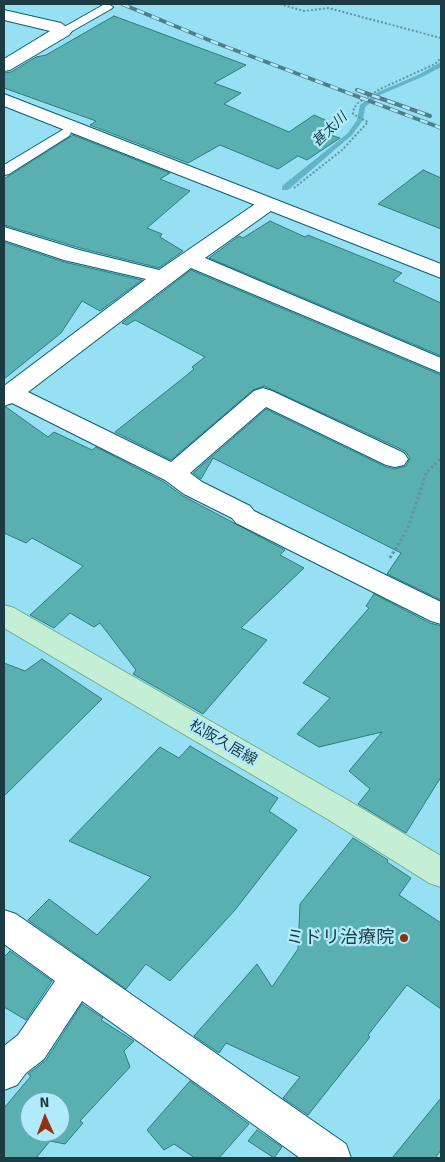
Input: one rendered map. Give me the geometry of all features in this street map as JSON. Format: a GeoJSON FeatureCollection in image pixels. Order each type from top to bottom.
{"type":"FeatureCollection","features":[{"type":"Feature","properties":{"kind":"main road","name":"松阪久居線"},"geometry":{"type":"LineString","coordinates":[[4,615],[340,811],[441,874]]}},
{"type":"Feature","properties":{"kind":"street"},"geometry":{"type":"LineString","coordinates":[[4,14],[55,27],[63,31]]}},
{"type":"Feature","properties":{"kind":"street"},"geometry":{"type":"LineString","coordinates":[[4,66],[63,31]]}},
{"type":"Feature","properties":{"kind":"street"},"geometry":{"type":"LineString","coordinates":[[4,100],[441,272]]}},
{"type":"Feature","properties":{"kind":"street"},"geometry":{"type":"LineString","coordinates":[[6,396],[163,277],[268,204]]}},
{"type":"Feature","properties":{"kind":"street"},"geometry":{"type":"LineString","coordinates":[[4,233],[72,254],[163,277]]}},
{"type":"Feature","properties":{"kind":"street"},"geometry":{"type":"LineString","coordinates":[[190,260],[441,366]]}},
{"type":"Feature","properties":{"kind":"street"},"geometry":{"type":"LineString","coordinates":[[6,396],[29,404],[174,474],[193,488],[241,512],[245,517],[441,614]]}},
{"type":"Feature","properties":{"kind":"street"},"geometry":{"type":"LineString","coordinates":[[174,474],[263,396],[394,459]]}},
{"type":"Feature","properties":{"kind":"street"},"geometry":{"type":"LineString","coordinates":[[4,925],[332,1158]]}},
{"type":"Feature","properties":{"kind":"street"},"geometry":{"type":"LineString","coordinates":[[4,1073],[13,1061],[31,1047],[77,978]]}},
{"type":"Feature","properties":{"kind":"lane"},"geometry":{"type":"LineString","coordinates":[[63,31],[107,6]]}},
{"type":"Feature","properties":{"kind":"lane"},"geometry":{"type":"LineString","coordinates":[[4,172],[64,133]]}},
{"type":"Feature","properties":{"kind":"path"},"geometry":{"type":"LineString","coordinates":[[280,4],[304,11],[328,8],[441,38]]}},
{"type":"Feature","properties":{"kind":"path"},"geometry":{"type":"LineString","coordinates":[[268,204],[291,191],[342,150],[368,122],[353,114],[354,108],[358,103],[380,89],[435,64],[441,58]]}},
{"type":"Feature","properties":{"kind":"path"},"geometry":{"type":"LineString","coordinates":[[376,583],[408,528],[426,473],[441,458]]}},
{"type":"Feature","properties":{"kind":"building"},"geometry":{"type":"Polygon","coordinates":[[[114,16],[246,65],[214,83],[241,93],[224,104],[289,132],[314,115],[341,127],[330,135],[340,138],[307,160],[298,156],[278,169],[220,145],[188,163],[90,125],[96,121],[4,88],[4,73],[11,72],[36,57],[46,55],[114,16]]]}},
{"type":"Feature","properties":{"kind":"building"},"geometry":{"type":"Polygon","coordinates":[[[73,135],[170,173],[160,179],[190,191],[147,228],[162,234],[160,237],[183,251],[159,268],[80,248],[4,225],[4,179],[73,135]]]}},
{"type":"Feature","properties":{"kind":"building"},"geometry":{"type":"Polygon","coordinates":[[[423,170],[441,178],[441,229],[378,204],[423,170]]]}},
{"type":"Feature","properties":{"kind":"building"},"geometry":{"type":"Polygon","coordinates":[[[270,221],[305,237],[308,235],[402,273],[393,281],[441,303],[441,356],[209,258],[239,236],[243,238],[270,221]]]}},
{"type":"Feature","properties":{"kind":"building"},"geometry":{"type":"Polygon","coordinates":[[[4,242],[64,262],[142,280],[100,311],[82,301],[61,333],[4,379],[4,242]]]}},
{"type":"Feature","properties":{"kind":"building"},"geometry":{"type":"Polygon","coordinates":[[[191,270],[441,375],[441,600],[387,574],[401,553],[213,458],[201,479],[193,473],[266,409],[386,467],[395,469],[406,466],[410,458],[405,451],[264,386],[253,390],[171,460],[115,432],[194,369],[192,367],[205,357],[135,320],[127,325],[122,323],[191,270]]]}},
{"type":"Feature","properties":{"kind":"building"},"geometry":{"type":"Polygon","coordinates":[[[6,407],[48,437],[54,432],[92,450],[96,447],[164,482],[183,496],[285,550],[280,555],[304,568],[241,628],[267,640],[203,714],[133,674],[136,670],[100,623],[94,627],[70,613],[54,628],[30,615],[83,566],[32,538],[26,543],[4,533],[4,408],[6,407]]]}},
{"type":"Feature","properties":{"kind":"building"},"geometry":{"type":"Polygon","coordinates":[[[374,594],[430,623],[441,626],[441,777],[406,833],[358,804],[370,789],[349,771],[382,732],[319,747],[297,734],[330,698],[303,683],[369,608],[366,606],[374,594]]]}},
{"type":"Feature","properties":{"kind":"building"},"geometry":{"type":"Polygon","coordinates":[[[42,659],[102,699],[4,796],[4,663],[25,671],[42,659]]]}},
{"type":"Feature","properties":{"kind":"building"},"geometry":{"type":"Polygon","coordinates":[[[190,746],[278,798],[269,811],[297,830],[235,910],[170,981],[146,964],[126,989],[28,920],[49,899],[97,935],[151,877],[69,841],[160,747],[179,758],[190,746]]]}},
{"type":"Feature","properties":{"kind":"building"},"geometry":{"type":"Polygon","coordinates":[[[353,838],[388,860],[387,862],[411,878],[399,895],[441,923],[441,1009],[407,985],[368,1035],[370,1037],[308,1115],[283,1098],[300,1077],[226,1043],[219,1053],[194,1036],[257,964],[272,987],[298,949],[300,904],[353,838]]]}},
{"type":"Feature","properties":{"kind":"building"},"geometry":{"type":"Polygon","coordinates":[[[10,951],[52,981],[26,1020],[4,1007],[4,957],[10,951]]]}},
{"type":"Feature","properties":{"kind":"building"},"geometry":{"type":"Polygon","coordinates":[[[82,1004],[103,1018],[101,1020],[134,1041],[124,1051],[130,1067],[80,1121],[83,1123],[70,1138],[70,1092],[20,1092],[20,1142],[49,1142],[36,1158],[4,1158],[4,1108],[31,1076],[28,1074],[46,1060],[82,1004]]]}},
{"type":"Feature","properties":{"kind":"building"},"geometry":{"type":"Polygon","coordinates":[[[190,1081],[249,1124],[219,1158],[195,1158],[174,1144],[164,1150],[147,1130],[190,1081]]]}},
{"type":"Feature","properties":{"kind":"building"},"geometry":{"type":"Polygon","coordinates":[[[441,1098],[441,1150],[435,1158],[392,1158],[441,1098]]]}},
{"type":"Feature","properties":{"kind":"building"},"geometry":{"type":"Polygon","coordinates":[[[257,1130],[282,1147],[274,1158],[248,1141],[257,1130]]]}},
{"type":"Feature","properties":{"kind":"waterway","name":"甚太川"},"geometry":{"type":"LineString","coordinates":[[285,188],[350,134],[360,120],[362,106],[380,93],[420,76],[441,64]]}},
{"type":"Feature","properties":{"kind":"railway"},"geometry":{"type":"LineString","coordinates":[[122,4],[216,43],[441,128]]}},
{"type":"Feature","properties":{"kind":"railway"},"geometry":{"type":"LineString","coordinates":[[357,90],[430,116]]}},
{"type":"Feature","properties":{"kind":"place","name":"ミドリ治療院"},"geometry":{"type":"Point","coordinates":[404,938]}}]}
